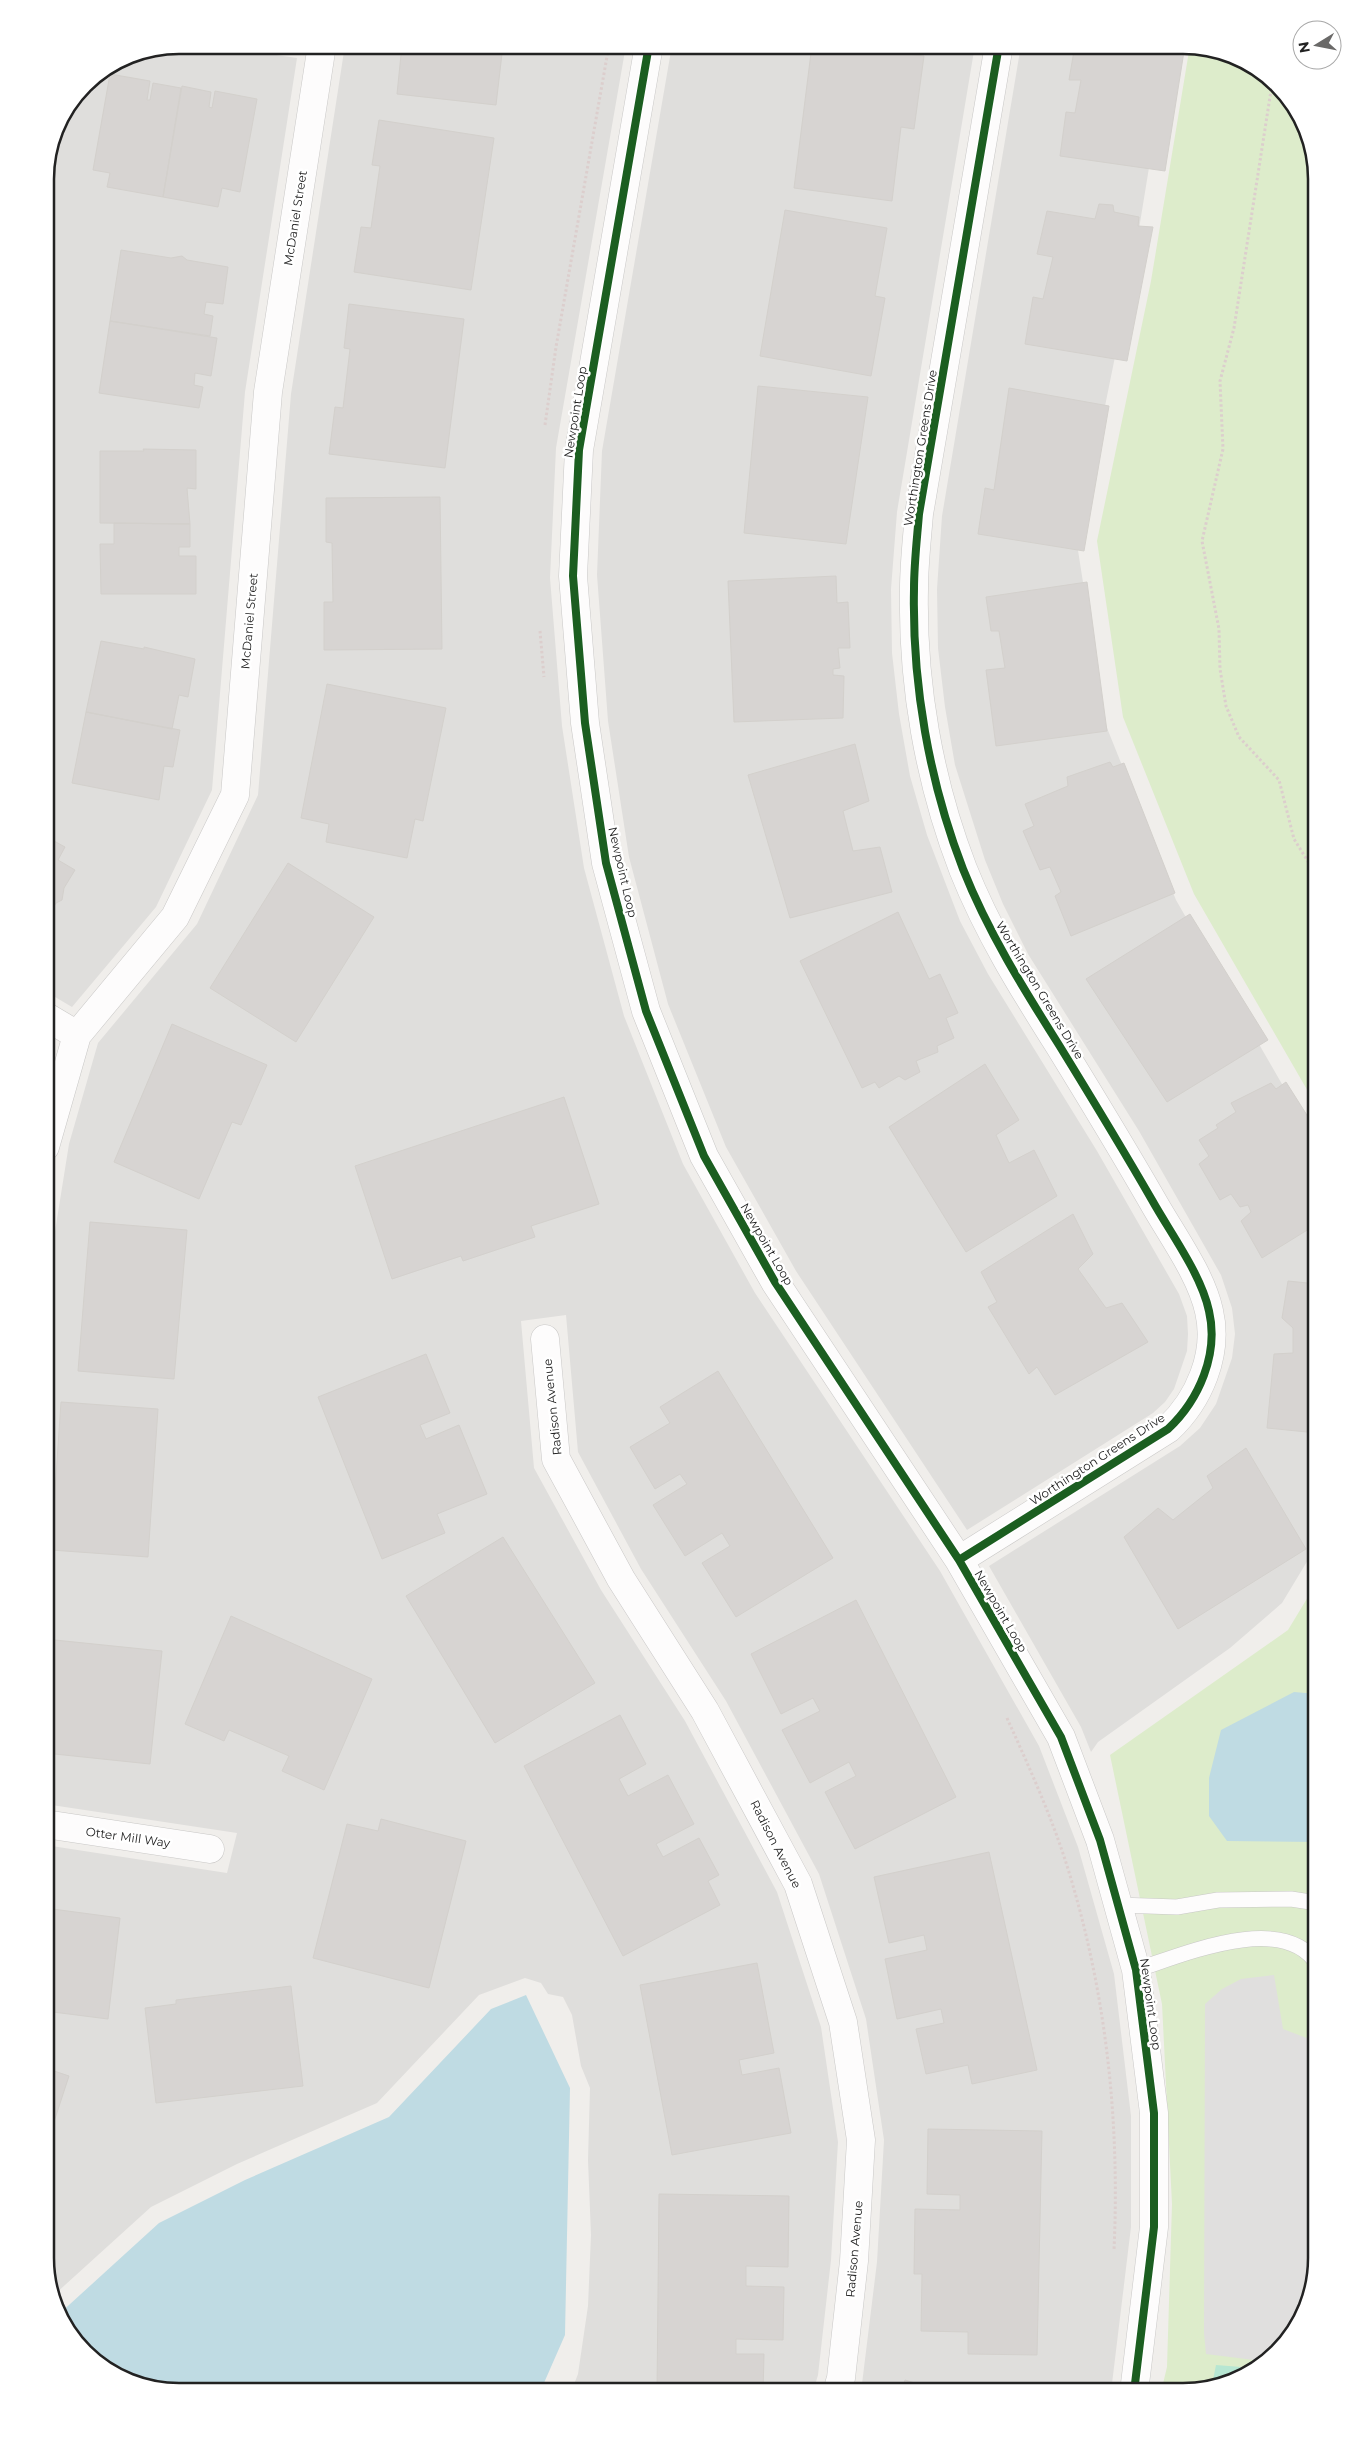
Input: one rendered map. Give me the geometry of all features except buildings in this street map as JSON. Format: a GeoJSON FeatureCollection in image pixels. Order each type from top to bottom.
{"type":"FeatureCollection","features":[{"type":"Feature","properties":{"kind":"street","name":"McDaniel Street"},"geometry":{"type":"LineString","coordinates":[[54,1115],[77,1034],[176,916],[235,795],[268,392],[321,54]]}},
{"type":"Feature","properties":{"kind":"street","name":"Newpoint Loop"},"geometry":{"type":"LineString","coordinates":[[647,54],[579,450],[573,576],[585,723],[606,862],[646,1010],[704,1156],[775,1282],[959,1560],[1061,1737],[1100,1840],[1136,1970],[1154,2114],[1154,2227],[1135,2383]]}},
{"type":"Feature","properties":{"kind":"street","name":"Worthington Greens Drive"},"geometry":{"type":"LineString","coordinates":[[959,1560],[1173,1424],[1183,1415],[1198,1390],[1210,1354],[1212,1333],[1209,1312],[1200,1285],[1118,1141],[1008,963],[982,913],[949,828],[932,769],[922,710],[915,650],[914,589],[919,514],[997,54]]}},
{"type":"Feature","properties":{"kind":"street"},"geometry":{"type":"LineString","coordinates":[[54,1021],[77,1034]]}},
{"type":"Feature","properties":{"kind":"street","name":"Radison Avenue"},"geometry":{"type":"LineString","coordinates":[[545,1339],[556,1458],[621,1579],[705,1711],[798,1884],[843,2022],[861,2140],[854,2261],[840,2383]]}},
{"type":"Feature","properties":{"kind":"street","name":"Otter Mill Way"},"geometry":{"type":"LineString","coordinates":[[54,1825],[210,1849]]}},
{"type":"Feature","properties":{"kind":"lane"},"geometry":{"type":"LineString","coordinates":[[1118,1905],[1177,1907],[1218,1900],[1291,1899],[1308,1902]]}},
{"type":"Feature","properties":{"kind":"lane"},"geometry":{"type":"LineString","coordinates":[[1136,1970],[1230,1940],[1256,1939],[1297,1944],[1308,1953]]}},
{"type":"Feature","properties":{"kind":"path"},"geometry":{"type":"LineString","coordinates":[[544,431],[556,347],[607,54]]}},
{"type":"Feature","properties":{"kind":"path"},"geometry":{"type":"LineString","coordinates":[[1271,90],[1234,328],[1220,381],[1223,449],[1202,540],[1219,629],[1220,669],[1226,706],[1239,737],[1279,780],[1294,839],[1308,862]]}},
{"type":"Feature","properties":{"kind":"path"},"geometry":{"type":"LineString","coordinates":[[540,621],[544,680]]}},
{"type":"Feature","properties":{"kind":"path"},"geometry":{"type":"LineString","coordinates":[[1005,1713],[1036,1783],[1068,1868],[1087,1943],[1105,2033],[1114,2126],[1116,2205],[1113,2255]]}},
{"type":"Feature","properties":{"kind":"shaded area"},"geometry":{"type":"Polygon","coordinates":[[[171,54],[269,54],[297,58],[245,392],[212,790],[156,907],[72,1007],[54,996],[54,171],[58,147],[63,131],[75,110],[90,90],[110,75],[139,60],[171,54]]]}},
{"type":"Feature","properties":{"kind":"shaded area"},"geometry":{"type":"Polygon","coordinates":[[[344,54],[624,54],[556,448],[550,578],[562,726],[584,868],[624,1016],[683,1164],[755,1293],[940,1571],[1039,1746],[1078,1847],[1114,1974],[1131,2116],[1131,2227],[1112,2383],[862,2383],[877,2262],[884,2140],[866,2019],[819,1874],[726,1701],[641,1569],[578,1452],[566,1315],[521,1321],[534,1468],[601,1590],[685,1721],[777,1892],[821,2027],[838,2142],[831,2260],[816,2383],[574,2383],[578,2374],[588,2306],[591,2235],[588,2160],[590,2088],[581,2066],[572,2015],[563,1997],[548,1994],[541,1983],[525,1978],[479,1995],[377,2103],[237,2164],[151,2207],[58,2291],[54,2266],[54,1846],[227,1873],[237,1833],[54,1805],[54,1238],[69,1144],[98,1043],[197,924],[258,795],[291,394],[344,54]]]}},
{"type":"Feature","properties":{"kind":"shaded area"},"geometry":{"type":"Polygon","coordinates":[[[670,54],[973,54],[897,512],[891,589],[892,653],[899,714],[910,776],[927,835],[960,921],[988,974],[1097,1151],[1179,1294],[1187,1316],[1188,1334],[1187,1351],[1174,1389],[1165,1402],[1153,1413],[967,1530],[796,1271],[726,1147],[668,1004],[629,857],[608,721],[597,575],[602,451],[670,54]]]}},
{"type":"Feature","properties":{"kind":"shaded area"},"geometry":{"type":"Polygon","coordinates":[[[1019,54],[1168,54],[1131,278],[1077,544],[1105,723],[1176,900],[1308,1129],[1308,1560],[1282,1603],[1230,1648],[1098,1742],[1091,1752],[1081,1727],[989,1566],[1180,1446],[1200,1428],[1216,1404],[1232,1358],[1235,1334],[1232,1308],[1221,1275],[1139,1131],[1028,954],[1003,904],[985,860],[955,765],[945,707],[938,648],[937,589],[942,516],[1019,54]]]}},
{"type":"Feature","properties":{"kind":"shaded area"},"geometry":{"type":"Polygon","coordinates":[[[1274,1975],[1283,2029],[1308,2039],[1307,2274],[1299,2306],[1291,2321],[1272,2347],[1255,2360],[1206,2354],[1204,2333],[1205,2004],[1222,1989],[1241,1979],[1274,1975]]]}},
{"type":"Feature","properties":{"kind":"green space"},"geometry":{"type":"Polygon","coordinates":[[[1189,54],[1223,60],[1252,75],[1277,96],[1287,110],[1302,139],[1307,163],[1308,1091],[1194,894],[1123,717],[1097,541],[1151,281],[1189,54]]]}},
{"type":"Feature","properties":{"kind":"green space"},"geometry":{"type":"Polygon","coordinates":[[[1308,1597],[1307,2274],[1299,2306],[1291,2321],[1272,2347],[1259,2357],[1223,2377],[1191,2383],[1163,2383],[1167,2367],[1172,2204],[1162,2004],[1110,1755],[1288,1630],[1308,1597]]]}},
{"type":"Feature","properties":{"kind":"green space"},"geometry":{"type":"Polygon","coordinates":[[[1216,2365],[1243,2367],[1223,2377],[1213,2379],[1216,2365]]]}},
{"type":"Feature","properties":{"kind":"water"},"geometry":{"type":"Polygon","coordinates":[[[1294,1692],[1308,1693],[1308,1842],[1227,1841],[1209,1816],[1209,1778],[1221,1730],[1294,1692]]]}},
{"type":"Feature","properties":{"kind":"water"},"geometry":{"type":"Polygon","coordinates":[[[526,1995],[570,2088],[565,2335],[544,2383],[171,2383],[139,2377],[124,2370],[96,2352],[85,2341],[65,2309],[159,2223],[245,2180],[389,2117],[491,2009],[526,1995]]]}},
{"type":"Feature","properties":{"kind":"cycle path"},"geometry":{"type":"LineString","coordinates":[[647,54],[579,450],[573,576],[585,723],[606,863],[646,1011],[704,1156],[775,1282],[959,1560],[1061,1737],[1100,1840],[1136,1970],[1154,2113],[1154,2227],[1135,2383]]}},
{"type":"Feature","properties":{"kind":"cycle path"},"geometry":{"type":"LineString","coordinates":[[959,1560],[1168,1429],[1189,1404],[1197,1390],[1209,1360],[1211,1344],[1209,1311],[1205,1297],[1185,1254],[1019,981],[983,915],[951,836],[932,767],[925,732],[916,660],[914,625],[914,570],[919,514],[997,54]]}}]}
